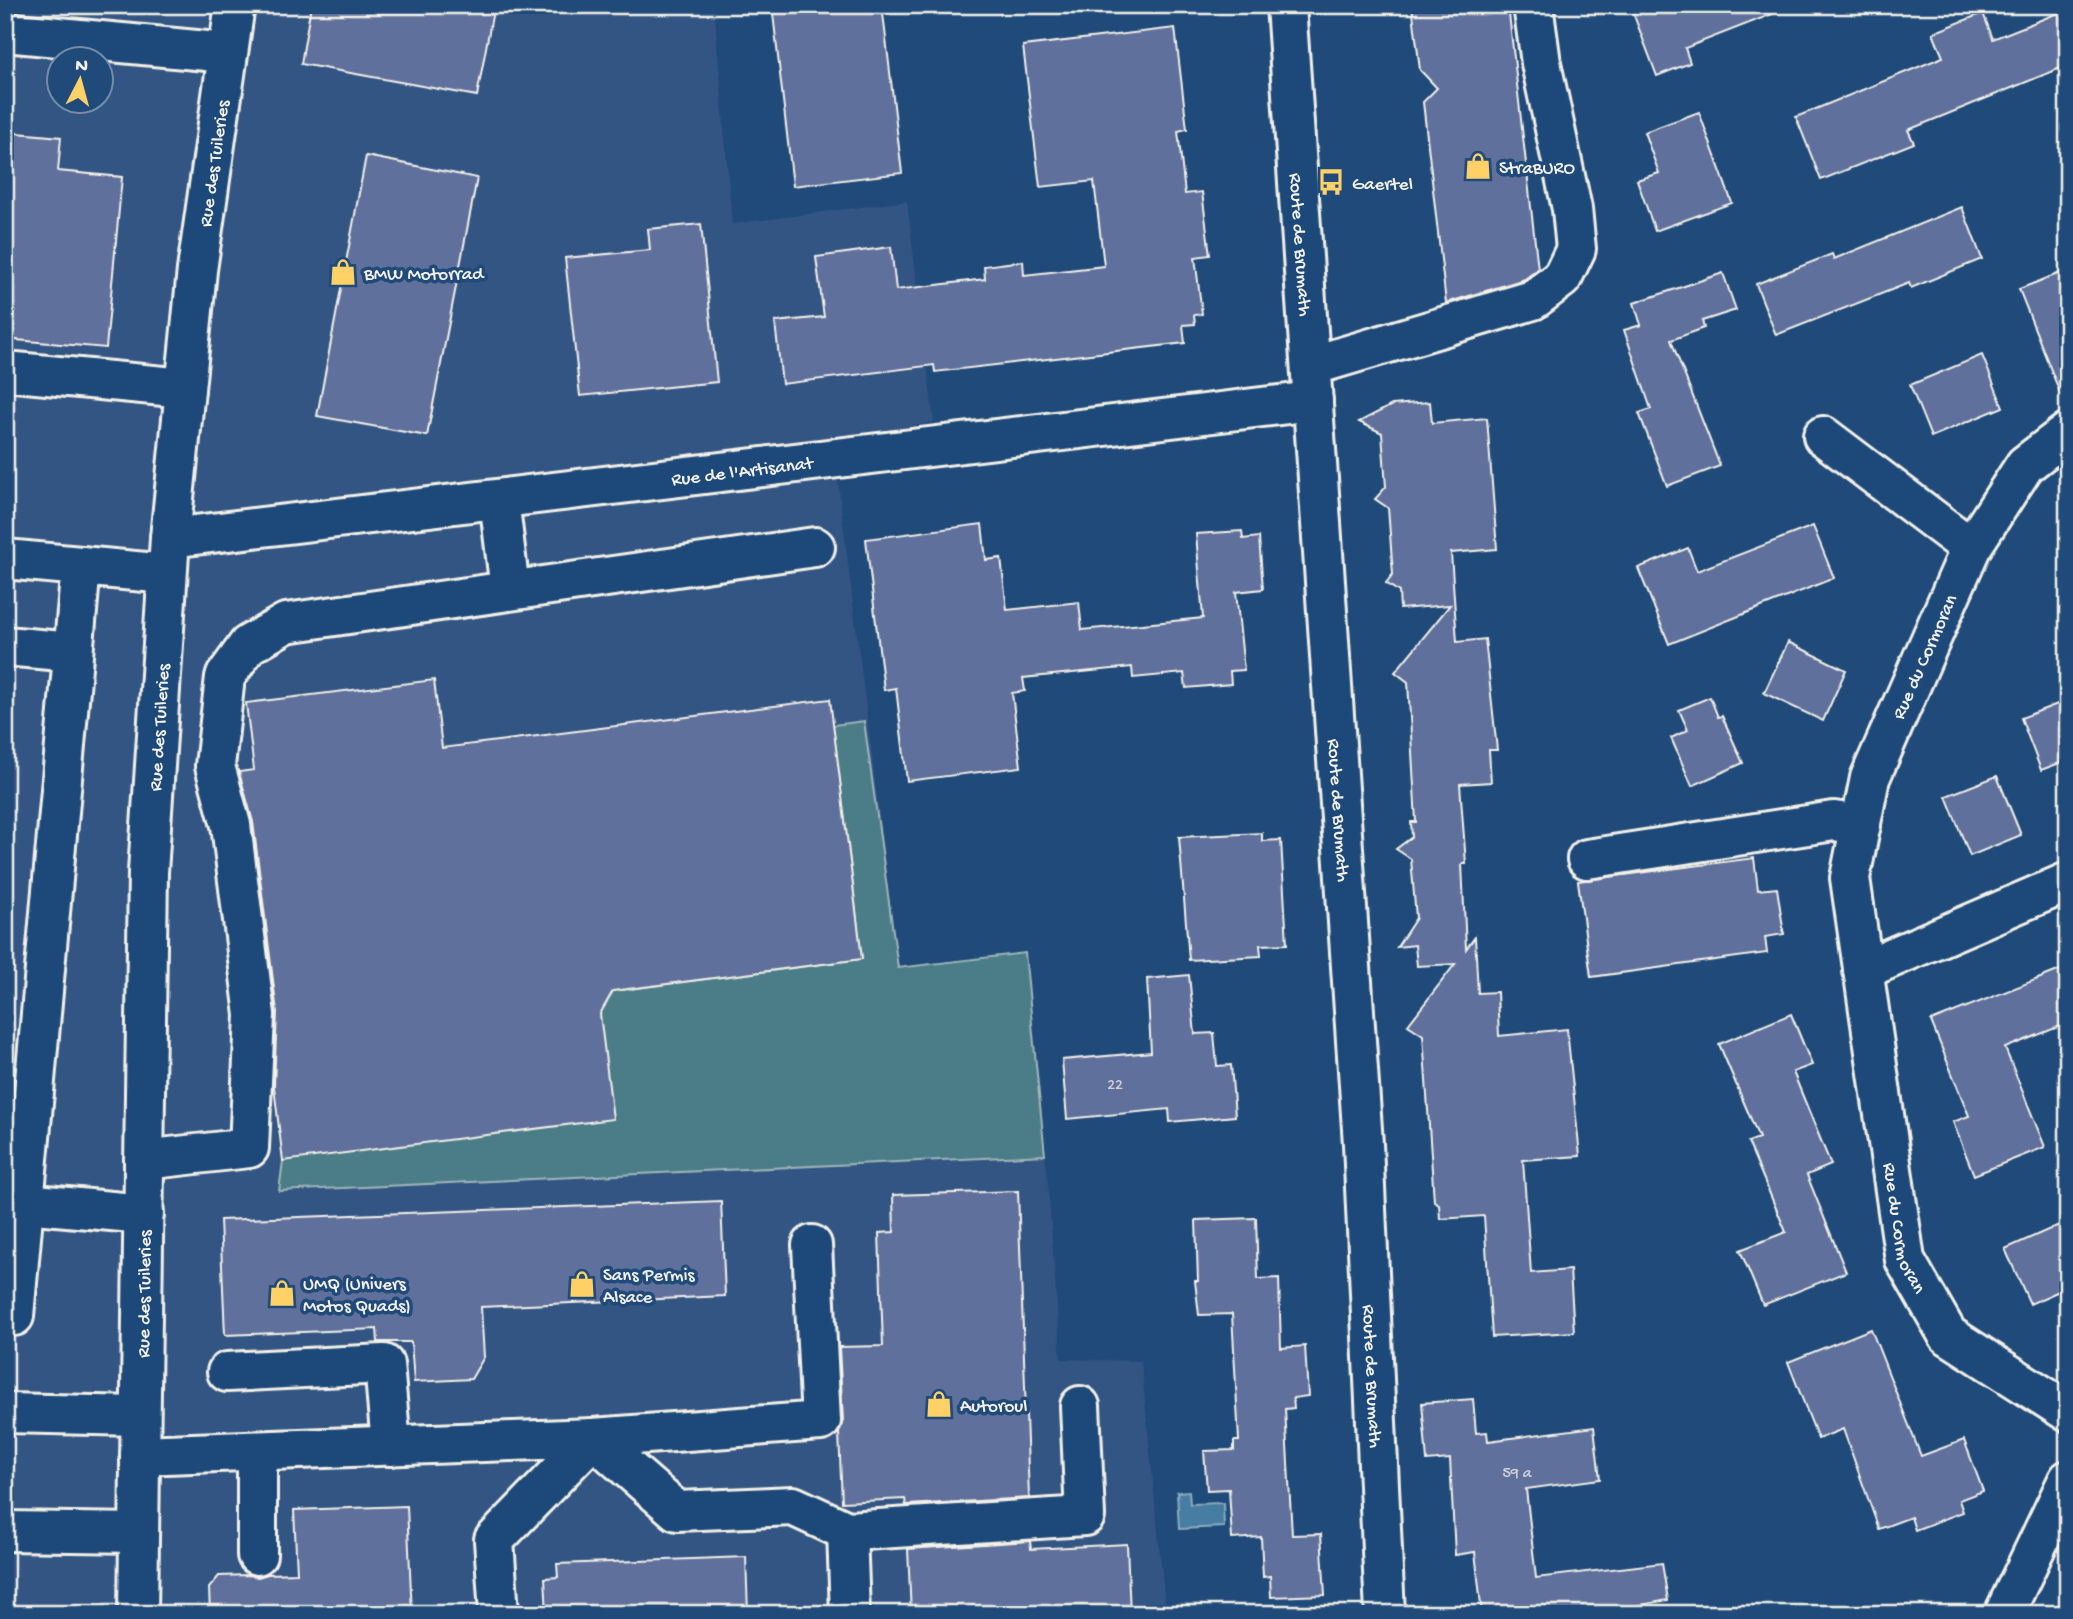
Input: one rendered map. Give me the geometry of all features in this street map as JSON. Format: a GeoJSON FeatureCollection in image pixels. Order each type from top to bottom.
{"type":"FeatureCollection","features":[{"type":"Feature","properties":{"kind":"street","name":"Rue des Tuileries"},"geometry":{"type":"LineString","coordinates":[[138,1614],[148,872],[169,556],[185,388],[197,270],[235,5]]}},
{"type":"Feature","properties":{"kind":"street","name":"Route de Brumath"},"geometry":{"type":"LineString","coordinates":[[1286,5],[1363,1144],[1385,1614]]}},
{"type":"Feature","properties":{"kind":"street","name":"Rue de l'Artisanat"},"geometry":{"type":"LineString","coordinates":[[5,559],[81,566],[169,556],[499,499],[1312,383],[1533,300],[1562,278],[1576,249],[1572,208],[1546,88],[1532,5]]}},
{"type":"Feature","properties":{"kind":"street"},"geometry":{"type":"LineString","coordinates":[[5,32],[228,53]]}},
{"type":"Feature","properties":{"kind":"street"},"geometry":{"type":"LineString","coordinates":[[5,370],[185,388]]}},
{"type":"Feature","properties":{"kind":"street","name":"Rue du Cormoran"},"geometry":{"type":"LineString","coordinates":[[2068,432],[2025,465],[1971,548],[1870,778],[1850,878],[1905,1260],[1948,1335],[2068,1412]]}},
{"type":"Feature","properties":{"kind":"street"},"geometry":{"type":"LineString","coordinates":[[1823,436],[1971,548]]}},
{"type":"Feature","properties":{"kind":"street"},"geometry":{"type":"LineString","coordinates":[[499,499],[510,590]]}},
{"type":"Feature","properties":{"kind":"street"},"geometry":{"type":"LineString","coordinates":[[145,1160],[248,1148],[255,1015],[231,825],[215,766],[225,677],[248,645],[286,623],[815,547]]}},
{"type":"Feature","properties":{"kind":"street"},"geometry":{"type":"LineString","coordinates":[[5,1316],[14,1316],[81,566]]}},
{"type":"Feature","properties":{"kind":"street"},"geometry":{"type":"LineString","coordinates":[[5,646],[73,652]]}},
{"type":"Feature","properties":{"kind":"street"},"geometry":{"type":"LineString","coordinates":[[1587,859],[1834,821],[1861,825]]}},
{"type":"Feature","properties":{"kind":"street"},"geometry":{"type":"LineString","coordinates":[[1863,970],[2068,882]]}},
{"type":"Feature","properties":{"kind":"street"},"geometry":{"type":"LineString","coordinates":[[24,1203],[144,1214]]}},
{"type":"Feature","properties":{"kind":"street"},"geometry":{"type":"LineString","coordinates":[[140,1455],[593,1438],[821,1421],[811,1245]]}},
{"type":"Feature","properties":{"kind":"street"},"geometry":{"type":"LineString","coordinates":[[227,1372],[384,1364],[391,1446]]}},
{"type":"Feature","properties":{"kind":"street"},"geometry":{"type":"LineString","coordinates":[[593,1438],[677,1511],[793,1506],[847,1531],[1085,1516],[1080,1406]]}},
{"type":"Feature","properties":{"kind":"street"},"geometry":{"type":"LineString","coordinates":[[5,1413],[140,1416]]}},
{"type":"Feature","properties":{"kind":"street"},"geometry":{"type":"LineString","coordinates":[[499,1614],[494,1540],[593,1438]]}},
{"type":"Feature","properties":{"kind":"street"},"geometry":{"type":"LineString","coordinates":[[257,1451],[257,1555]]}},
{"type":"Feature","properties":{"kind":"street"},"geometry":{"type":"LineString","coordinates":[[2004,1614],[2068,1480]]}},
{"type":"Feature","properties":{"kind":"street"},"geometry":{"type":"LineString","coordinates":[[5,1531],[139,1533]]}},
{"type":"Feature","properties":{"kind":"street"},"geometry":{"type":"LineString","coordinates":[[847,1531],[850,1614]]}},
{"type":"Feature","properties":{"kind":"shaded area"},"geometry":{"type":"Polygon","coordinates":[[[5,5],[714,5],[732,224],[907,201],[934,422],[833,441],[898,968],[1025,953],[1047,1172],[1061,1359],[1141,1361],[1166,1614],[5,1614],[5,5]]]}},
{"type":"Feature","properties":{"kind":"shaded area"},"geometry":{"type":"Polygon","coordinates":[[[1189,1491],[1190,1504],[1223,1503],[1224,1527],[1179,1529],[1177,1492],[1189,1491]]]}},
{"type":"Feature","properties":{"kind":"green space"},"geometry":{"type":"Polygon","coordinates":[[[864,721],[898,968],[1025,953],[1045,1155],[279,1191],[283,1161],[597,993],[862,959],[833,725],[864,721]]]}},
{"type":"Feature","properties":{"kind":"building"},"geometry":{"type":"Polygon","coordinates":[[[311,5],[494,5],[477,96],[301,64],[311,5]]]}},
{"type":"Feature","properties":{"kind":"building"},"geometry":{"type":"Polygon","coordinates":[[[772,5],[882,5],[902,173],[793,186],[772,5]]]}},
{"type":"Feature","properties":{"kind":"building"},"geometry":{"type":"Polygon","coordinates":[[[1412,5],[1508,5],[1538,269],[1525,279],[1446,303],[1423,102],[1437,88],[1420,70],[1412,5]]]}},
{"type":"Feature","properties":{"kind":"building"},"geometry":{"type":"Polygon","coordinates":[[[1630,5],[1788,5],[1788,8],[1685,48],[1690,63],[1657,76],[1630,5]]]}},
{"type":"Feature","properties":{"kind":"building"},"geometry":{"type":"Polygon","coordinates":[[[2068,9],[2068,65],[1908,130],[1914,143],[1821,180],[1796,117],[1943,57],[1933,33],[1983,13],[1993,39],[2068,9]]]}},
{"type":"Feature","properties":{"kind":"building"},"geometry":{"type":"Polygon","coordinates":[[[1175,28],[1187,129],[1178,131],[1185,194],[1202,192],[1210,255],[1195,257],[1202,314],[1194,315],[1195,324],[1183,325],[1185,343],[935,372],[934,365],[782,384],[775,322],[824,317],[816,257],[891,247],[896,290],[985,279],[984,266],[1023,261],[1024,275],[1104,266],[1094,181],[1040,187],[1023,46],[1175,28]]]}},
{"type":"Feature","properties":{"kind":"building"},"geometry":{"type":"Polygon","coordinates":[[[1699,112],[1732,203],[1655,231],[1637,180],[1659,173],[1644,132],[1699,112]]]}},
{"type":"Feature","properties":{"kind":"building"},"geometry":{"type":"Polygon","coordinates":[[[5,132],[61,137],[58,171],[122,177],[106,348],[5,339],[5,132]]]}},
{"type":"Feature","properties":{"kind":"building"},"geometry":{"type":"Polygon","coordinates":[[[366,156],[477,178],[427,436],[317,416],[366,156]]]}},
{"type":"Feature","properties":{"kind":"building"},"geometry":{"type":"Polygon","coordinates":[[[1962,207],[1982,259],[1911,288],[1909,283],[1776,335],[1756,284],[1832,254],[1834,259],[1962,207]]]}},
{"type":"Feature","properties":{"kind":"building"},"geometry":{"type":"Polygon","coordinates":[[[701,224],[717,382],[580,396],[565,258],[650,250],[648,229],[701,224]]]}},
{"type":"Feature","properties":{"kind":"building"},"geometry":{"type":"Polygon","coordinates":[[[2068,270],[2068,408],[2066,408],[2019,289],[2068,270]]]}},
{"type":"Feature","properties":{"kind":"building"},"geometry":{"type":"Polygon","coordinates":[[[1723,273],[1736,310],[1702,321],[1704,328],[1671,340],[1720,466],[1667,486],[1639,413],[1651,409],[1624,330],[1641,325],[1634,303],[1723,273]]]}},
{"type":"Feature","properties":{"kind":"building"},"geometry":{"type":"Polygon","coordinates":[[[1982,355],[2003,407],[1931,437],[1910,385],[1982,355]]]}},
{"type":"Feature","properties":{"kind":"building"},"geometry":{"type":"Polygon","coordinates":[[[1430,402],[1432,423],[1487,418],[1497,549],[1451,553],[1457,642],[1485,639],[1497,750],[1489,750],[1491,782],[1460,784],[1466,864],[1462,864],[1466,949],[1475,937],[1478,993],[1497,992],[1499,1036],[1567,1029],[1580,1156],[1523,1160],[1531,1273],[1570,1270],[1574,1332],[1492,1337],[1484,1216],[1440,1219],[1439,1204],[1434,1201],[1423,1035],[1408,1025],[1455,964],[1417,966],[1415,945],[1397,947],[1416,918],[1411,859],[1396,849],[1412,837],[1411,822],[1416,822],[1408,682],[1395,672],[1450,605],[1400,609],[1399,592],[1386,583],[1393,574],[1388,508],[1375,499],[1386,487],[1382,433],[1359,422],[1392,405],[1430,402]]]}},
{"type":"Feature","properties":{"kind":"building"},"geometry":{"type":"Polygon","coordinates":[[[982,524],[986,560],[1001,558],[1007,610],[1079,602],[1082,630],[1203,618],[1196,534],[1242,531],[1243,539],[1259,537],[1263,589],[1236,592],[1244,670],[1230,671],[1231,684],[1186,688],[1184,673],[1133,678],[1132,667],[1023,678],[1025,691],[1012,693],[1021,767],[907,781],[896,688],[884,690],[866,539],[982,524]]]}},
{"type":"Feature","properties":{"kind":"building"},"geometry":{"type":"Polygon","coordinates":[[[1813,526],[1834,578],[1669,644],[1638,568],[1688,548],[1697,571],[1813,526]]]}},
{"type":"Feature","properties":{"kind":"building"},"geometry":{"type":"Polygon","coordinates":[[[1788,642],[1846,670],[1823,721],[1764,693],[1788,642]]]}},
{"type":"Feature","properties":{"kind":"building"},"geometry":{"type":"Polygon","coordinates":[[[434,680],[442,748],[830,699],[862,959],[613,991],[600,1014],[613,1119],[283,1161],[274,1087],[277,1012],[253,822],[239,772],[254,770],[246,703],[434,680]]]}},
{"type":"Feature","properties":{"kind":"building"},"geometry":{"type":"Polygon","coordinates":[[[1710,697],[1718,717],[1722,716],[1743,763],[1692,786],[1671,738],[1688,730],[1679,710],[1710,697]]]}},
{"type":"Feature","properties":{"kind":"building"},"geometry":{"type":"Polygon","coordinates":[[[2068,700],[2068,760],[2041,770],[2021,718],[2068,700]]]}},
{"type":"Feature","properties":{"kind":"building"},"geometry":{"type":"Polygon","coordinates":[[[1997,776],[2021,835],[1970,856],[1946,796],[1997,776]]]}},
{"type":"Feature","properties":{"kind":"building"},"geometry":{"type":"Polygon","coordinates":[[[1262,833],[1262,841],[1281,840],[1287,944],[1260,945],[1261,956],[1189,960],[1179,837],[1262,833]]]}},
{"type":"Feature","properties":{"kind":"building"},"geometry":{"type":"Polygon","coordinates":[[[1754,858],[1758,890],[1777,888],[1784,934],[1765,937],[1767,953],[1591,977],[1578,881],[1754,858]]]}},
{"type":"Feature","properties":{"kind":"building"},"geometry":{"type":"Polygon","coordinates":[[[2068,967],[2068,1023],[2005,1048],[2045,1147],[1974,1175],[1953,1122],[1969,1116],[1931,1021],[2068,967]]]}},
{"type":"Feature","properties":{"kind":"building"},"geometry":{"type":"Polygon","coordinates":[[[1189,975],[1195,1034],[1214,1033],[1217,1066],[1231,1065],[1235,1116],[1170,1122],[1169,1109],[1067,1119],[1062,1060],[1151,1052],[1147,979],[1189,975]]]}},
{"type":"Feature","properties":{"kind":"building"},"geometry":{"type":"Polygon","coordinates":[[[1791,1014],[1812,1065],[1793,1072],[1831,1165],[1807,1175],[1846,1272],[1763,1305],[1740,1250],[1786,1232],[1748,1142],[1759,1138],[1719,1044],[1791,1014]]]}},
{"type":"Feature","properties":{"kind":"building"},"geometry":{"type":"Polygon","coordinates":[[[1018,1191],[1029,1498],[906,1505],[905,1499],[842,1502],[839,1433],[843,1420],[839,1347],[883,1346],[879,1233],[894,1232],[893,1195],[1018,1191]]]}},
{"type":"Feature","properties":{"kind":"building"},"geometry":{"type":"Polygon","coordinates":[[[721,1201],[725,1296],[481,1307],[484,1357],[471,1379],[414,1382],[411,1342],[378,1342],[377,1329],[225,1335],[220,1220],[721,1201]]]}},
{"type":"Feature","properties":{"kind":"building"},"geometry":{"type":"Polygon","coordinates":[[[1256,1218],[1258,1279],[1279,1278],[1281,1348],[1305,1346],[1308,1396],[1293,1398],[1294,1408],[1285,1409],[1292,1535],[1321,1534],[1325,1595],[1271,1597],[1270,1576],[1263,1577],[1261,1537],[1232,1539],[1229,1489],[1207,1490],[1204,1451],[1234,1450],[1234,1441],[1239,1441],[1232,1314],[1199,1315],[1195,1281],[1198,1281],[1196,1220],[1256,1218]]]}},
{"type":"Feature","properties":{"kind":"building"},"geometry":{"type":"Polygon","coordinates":[[[2068,1221],[2068,1287],[2030,1304],[2005,1249],[2068,1221]]]}},
{"type":"Feature","properties":{"kind":"building"},"geometry":{"type":"Polygon","coordinates":[[[1871,1329],[1921,1456],[1964,1440],[1983,1491],[1959,1500],[1963,1512],[1915,1530],[1911,1517],[1879,1529],[1843,1429],[1818,1439],[1788,1362],[1871,1329]]]}},
{"type":"Feature","properties":{"kind":"building"},"geometry":{"type":"Polygon","coordinates":[[[1473,1399],[1476,1433],[1487,1432],[1488,1441],[1594,1427],[1600,1479],[1526,1489],[1536,1578],[1662,1563],[1668,1600],[1594,1614],[1482,1614],[1475,1552],[1455,1555],[1450,1459],[1427,1461],[1422,1403],[1473,1399]]]}},
{"type":"Feature","properties":{"kind":"building"},"geometry":{"type":"Polygon","coordinates":[[[407,1506],[412,1614],[210,1614],[209,1588],[219,1576],[258,1577],[297,1573],[294,1510],[407,1506]]]}},
{"type":"Feature","properties":{"kind":"building"},"geometry":{"type":"Polygon","coordinates":[[[1030,1541],[1031,1549],[1127,1544],[1130,1614],[911,1614],[908,1549],[1030,1541]]]}},
{"type":"Feature","properties":{"kind":"building"},"geometry":{"type":"Polygon","coordinates":[[[746,1557],[748,1614],[547,1614],[545,1578],[558,1577],[557,1564],[746,1557]]]}},
{"type":"Feature","properties":{"kind":"place","name":"StraBURO"},"geometry":{"type":"Point","coordinates":[1478,166]}},
{"type":"Feature","properties":{"kind":"place","name":"Gaertel"},"geometry":{"type":"Point","coordinates":[1331,182]}},
{"type":"Feature","properties":{"kind":"place","name":"BMW Motorrad"},"geometry":{"type":"Point","coordinates":[343,272]}},
{"type":"Feature","properties":{"kind":"place","name":"Sans Permis Alsace"},"geometry":{"type":"Point","coordinates":[582,1284]}},
{"type":"Feature","properties":{"kind":"place","name":"UMQ (Univers Motos Quads)"},"geometry":{"type":"Point","coordinates":[282,1293]}},
{"type":"Feature","properties":{"kind":"place","name":"Autoroul"},"geometry":{"type":"Point","coordinates":[939,1404]}}]}
